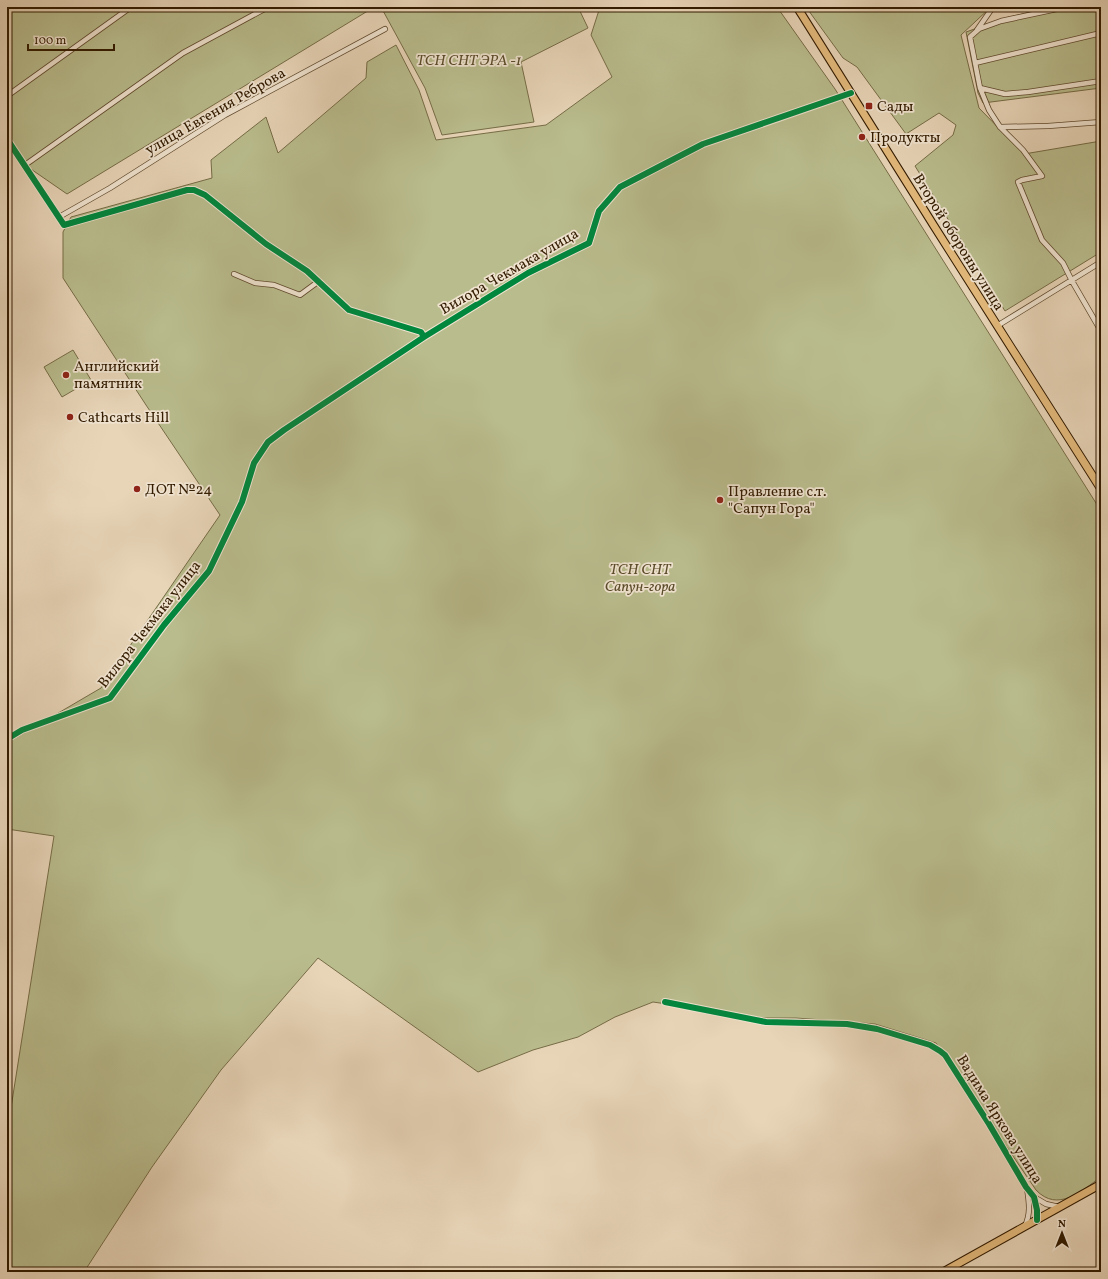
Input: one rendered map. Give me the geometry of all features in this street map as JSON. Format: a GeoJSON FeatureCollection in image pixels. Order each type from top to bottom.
{"type":"FeatureCollection","features":[{"type":"Feature","properties":{"kind":"main road","name":"Второй обороны улица"},"geometry":{"type":"LineString","coordinates":[[797,7],[997,326],[1101,488]]}},
{"type":"Feature","properties":{"kind":"main road"},"geometry":{"type":"LineString","coordinates":[[943,1272],[1101,1184]]}},
{"type":"Feature","properties":{"kind":"street"},"geometry":{"type":"LineString","coordinates":[[7,96],[131,7]]}},
{"type":"Feature","properties":{"kind":"street"},"geometry":{"type":"LineString","coordinates":[[25,166],[183,53],[268,7]]}},
{"type":"Feature","properties":{"kind":"street"},"geometry":{"type":"LineString","coordinates":[[975,33],[993,7]]}},
{"type":"Feature","properties":{"kind":"street"},"geometry":{"type":"LineString","coordinates":[[1037,13],[1038,7]]}},
{"type":"Feature","properties":{"kind":"street"},"geometry":{"type":"LineString","coordinates":[[1066,7],[1001,21],[979,29],[970,37],[980,88],[989,110],[1000,127],[1023,150],[1042,176],[1018,182],[1042,240],[1063,263],[1101,331]]}},
{"type":"Feature","properties":{"kind":"street","name":"улица Евгения Реброва"},"geometry":{"type":"LineString","coordinates":[[60,218],[225,115],[385,29]]}},
{"type":"Feature","properties":{"kind":"street"},"geometry":{"type":"LineString","coordinates":[[975,63],[1101,32]]}},
{"type":"Feature","properties":{"kind":"street"},"geometry":{"type":"LineString","coordinates":[[980,88],[1005,94],[1101,81]]}},
{"type":"Feature","properties":{"kind":"street","name":"Вилора Чекмака улица"},"geometry":{"type":"LineString","coordinates":[[7,739],[22,730],[110,698],[164,625],[209,571],[242,502],[254,463],[268,442],[424,337],[528,273],[589,243],[599,211],[620,187],[703,144],[851,93]]}},
{"type":"Feature","properties":{"kind":"street"},"geometry":{"type":"LineString","coordinates":[[1000,127],[1048,126],[1101,122]]}},
{"type":"Feature","properties":{"kind":"street"},"geometry":{"type":"LineString","coordinates":[[7,139],[64,225],[187,190],[194,190],[205,195],[266,244],[307,271],[349,310],[420,332],[424,337]]}},
{"type":"Feature","properties":{"kind":"street"},"geometry":{"type":"LineString","coordinates":[[997,326],[1101,262]]}},
{"type":"Feature","properties":{"kind":"street"},"geometry":{"type":"LineString","coordinates":[[234,274],[255,283],[274,285],[300,295],[319,281]]}},
{"type":"Feature","properties":{"kind":"street","name":"Вадима Яркова улица"},"geometry":{"type":"LineString","coordinates":[[665,1002],[766,1022],[846,1024],[877,1029],[935,1048],[945,1055],[989,1124],[1026,1187],[1034,1197],[1037,1210],[1037,1220]]}},
{"type":"Feature","properties":{"kind":"street"},"geometry":{"type":"LineString","coordinates":[[1026,1187],[1032,1216],[1037,1220]]}},
{"type":"Feature","properties":{"kind":"street"},"geometry":{"type":"LineString","coordinates":[[1034,1197],[1046,1204],[1061,1207]]}},
{"type":"Feature","properties":{"kind":"street"},"geometry":{"type":"LineString","coordinates":[[1024,1227],[1028,1220],[1030,1209]]}},
{"type":"Feature","properties":{"kind":"green space"},"geometry":{"type":"Polygon","coordinates":[[[7,7],[370,7],[371,9],[67,194],[25,165],[7,146],[7,7]]]}},
{"type":"Feature","properties":{"kind":"green space","name":"ТСН СНТ ЭРА -1"},"geometry":{"type":"Polygon","coordinates":[[[381,7],[578,7],[588,28],[521,62],[534,122],[442,135],[425,88],[381,7]]]}},
{"type":"Feature","properties":{"kind":"green space","name":"ТСН СНТ Сапун-гора"},"geometry":{"type":"Polygon","coordinates":[[[600,7],[777,7],[835,89],[1101,511],[1101,1177],[1086,1188],[1061,1200],[1053,1200],[1044,1197],[1036,1190],[936,1043],[875,1024],[796,1018],[763,1018],[653,1002],[615,1017],[578,1037],[533,1050],[478,1072],[318,958],[221,1070],[152,1167],[84,1272],[7,1272],[7,1133],[54,836],[7,829],[7,743],[101,688],[220,515],[63,278],[63,232],[71,217],[212,178],[211,160],[266,117],[278,153],[366,78],[367,62],[396,45],[419,90],[436,140],[546,125],[612,77],[591,35],[600,7]]]}},
{"type":"Feature","properties":{"kind":"green space"},"geometry":{"type":"Polygon","coordinates":[[[806,7],[991,7],[961,35],[979,108],[1024,154],[1101,141],[1101,252],[1005,311],[915,166],[953,135],[956,125],[939,113],[906,134],[857,67],[843,58],[806,7]]]}},
{"type":"Feature","properties":{"kind":"green space"},"geometry":{"type":"Polygon","coordinates":[[[1051,7],[1101,7],[1101,88],[983,103],[978,93],[966,32],[1006,18],[1051,7]]]}},
{"type":"Feature","properties":{"kind":"green space"},"geometry":{"type":"Polygon","coordinates":[[[73,350],[91,380],[62,397],[44,367],[73,350]]]}},
{"type":"Feature","properties":{"kind":"cycle path"},"geometry":{"type":"LineString","coordinates":[[7,739],[22,730],[110,698],[164,625],[209,571],[242,502],[254,463],[268,442],[424,337],[528,273],[589,243],[599,211],[620,187],[703,144],[851,93]]}},
{"type":"Feature","properties":{"kind":"cycle path"},"geometry":{"type":"LineString","coordinates":[[7,139],[64,225],[187,190],[194,190],[205,195],[266,244],[307,271],[349,310],[421,332],[424,337]]}},
{"type":"Feature","properties":{"kind":"cycle path"},"geometry":{"type":"LineString","coordinates":[[665,1002],[766,1022],[847,1024],[877,1029],[930,1045],[945,1055],[989,1124],[1026,1187],[1034,1197],[1037,1210],[1037,1220]]}},
{"type":"Feature","properties":{"kind":"place","name":"Сады"},"geometry":{"type":"Point","coordinates":[869,106]}},
{"type":"Feature","properties":{"kind":"place","name":"Продукты"},"geometry":{"type":"Point","coordinates":[862,137]}},
{"type":"Feature","properties":{"kind":"place","name":"Английский памятник"},"geometry":{"type":"Point","coordinates":[66,375]}},
{"type":"Feature","properties":{"kind":"place","name":"Cathcarts Hill"},"geometry":{"type":"Point","coordinates":[70,417]}},
{"type":"Feature","properties":{"kind":"place","name":"ДОТ №24"},"geometry":{"type":"Point","coordinates":[137,489]}},
{"type":"Feature","properties":{"kind":"place","name":"Правление с.т. \"Сапун Гора\""},"geometry":{"type":"Point","coordinates":[720,500]}}]}
